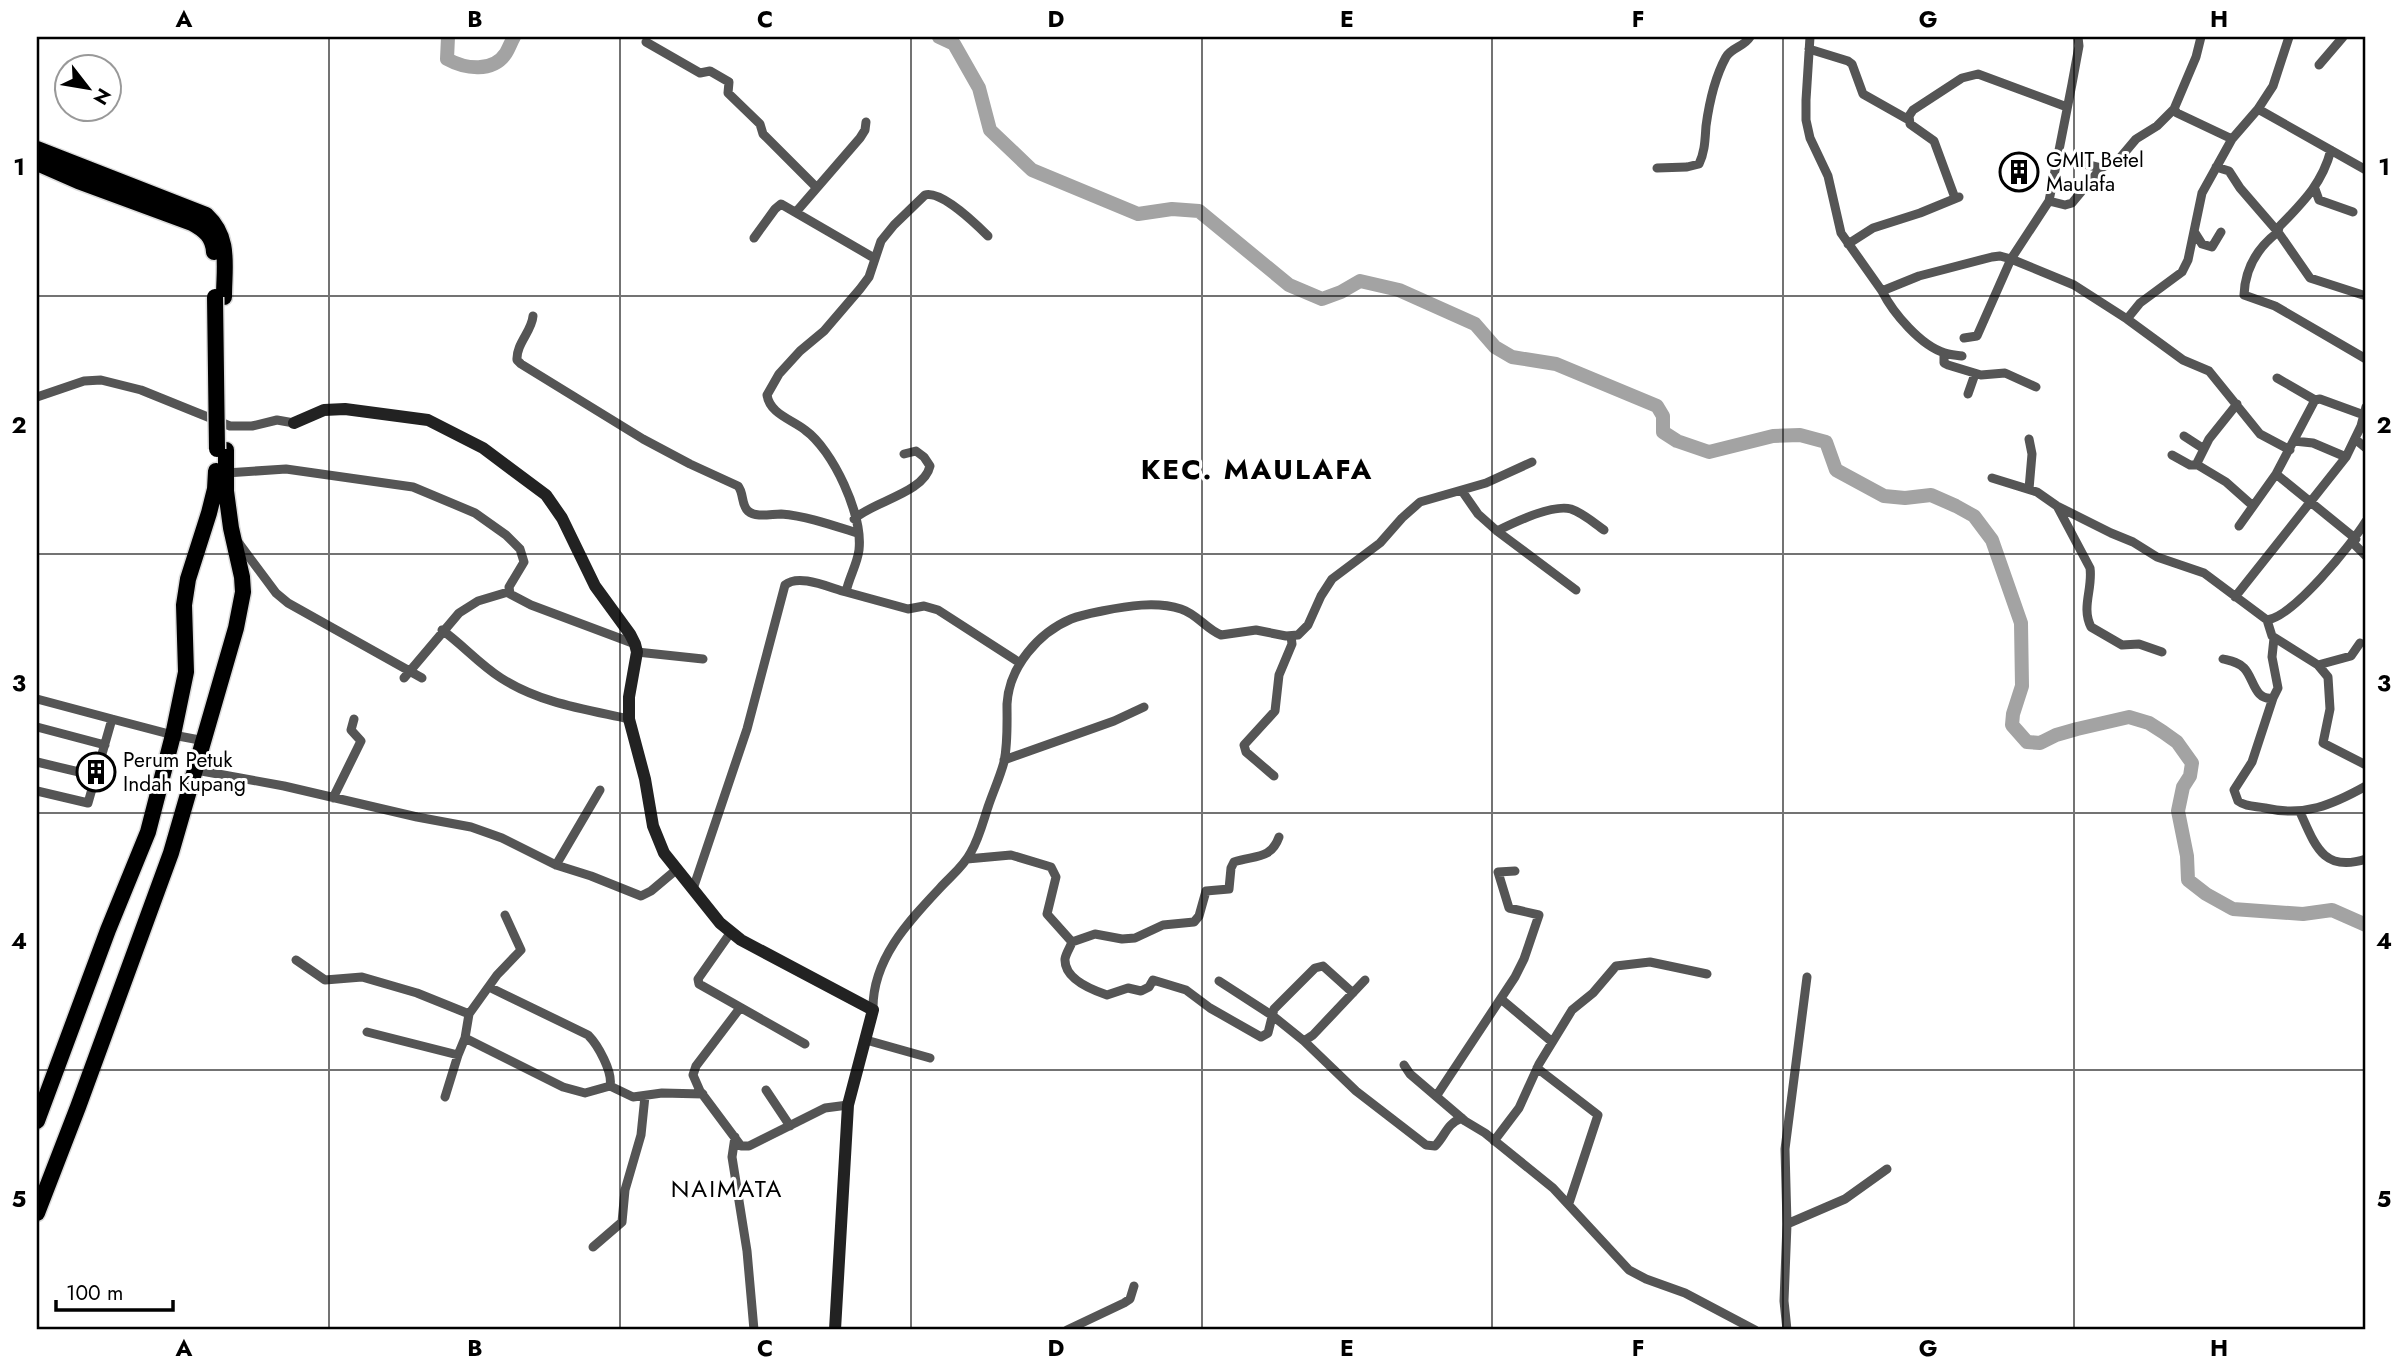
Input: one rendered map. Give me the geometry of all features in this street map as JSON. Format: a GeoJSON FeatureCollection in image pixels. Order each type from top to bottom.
{"type":"FeatureCollection","features":[{"type":"Feature","properties":{"kind":"highway"},"geometry":{"type":"LineString","coordinates":[[37,149],[206,215],[215,224],[223,239],[219,297],[221,450],[215,489],[188,579],[184,605],[186,672],[173,736],[148,832],[108,930],[37,1121]]}},
{"type":"Feature","properties":{"kind":"highway"},"geometry":{"type":"LineString","coordinates":[[37,163],[204,229],[214,246],[219,297]]}},
{"type":"Feature","properties":{"kind":"highway"},"geometry":{"type":"LineString","coordinates":[[37,1213],[171,853],[236,628],[243,592],[242,577],[232,535],[221,450]]}},
{"type":"Feature","properties":{"kind":"street"},"geometry":{"type":"LineString","coordinates":[[1657,168],[1699,164],[1704,151],[1710,104],[1726,58],[1750,37]]}},
{"type":"Feature","properties":{"kind":"street"},"geometry":{"type":"LineString","coordinates":[[1810,37],[1806,100],[1808,129],[1828,176],[1836,221],[1848,244],[1877,282],[1895,313],[1925,341],[1944,353],[1962,356]]}},
{"type":"Feature","properties":{"kind":"street"},"geometry":{"type":"LineString","coordinates":[[1964,338],[1977,336],[2011,259],[2049,201],[2079,46],[2078,37]]}},
{"type":"Feature","properties":{"kind":"street"},"geometry":{"type":"LineString","coordinates":[[2049,201],[2065,205],[2072,203],[2101,168],[2120,158],[2136,139],[2157,126],[2174,109],[2196,57],[2201,37]]}},
{"type":"Feature","properties":{"kind":"street"},"geometry":{"type":"LineString","coordinates":[[2127,319],[2140,303],[2182,272],[2188,260],[2202,193],[2232,139],[2258,109],[2273,86],[2289,37]]}},
{"type":"Feature","properties":{"kind":"street"},"geometry":{"type":"LineString","coordinates":[[2319,65],[2343,37]]}},
{"type":"Feature","properties":{"kind":"street"},"geometry":{"type":"LineString","coordinates":[[646,42],[700,73],[710,71],[729,82],[728,93],[760,124],[763,134],[816,187]]}},
{"type":"Feature","properties":{"kind":"street"},"geometry":{"type":"LineString","coordinates":[[1809,50],[1848,61],[1852,64],[1863,94],[1909,120],[1913,127],[1934,141],[1958,197],[1920,213],[1872,228],[1848,244]]}},
{"type":"Feature","properties":{"kind":"street"},"geometry":{"type":"LineString","coordinates":[[1909,120],[1913,110],[1938,92],[1973,74],[2067,107]]}},
{"type":"Feature","properties":{"kind":"street"},"geometry":{"type":"LineString","coordinates":[[2174,109],[2177,113],[2232,139]]}},
{"type":"Feature","properties":{"kind":"street"},"geometry":{"type":"LineString","coordinates":[[2258,109],[2366,170]]}},
{"type":"Feature","properties":{"kind":"street"},"geometry":{"type":"LineString","coordinates":[[796,212],[860,138],[866,122]]}},
{"type":"Feature","properties":{"kind":"street"},"geometry":{"type":"LineString","coordinates":[[2331,150],[2323,176],[2315,189],[2254,257],[2247,275],[2244,295],[2275,306],[2366,359]]}},
{"type":"Feature","properties":{"kind":"street"},"geometry":{"type":"LineString","coordinates":[[2059,158],[2101,168]]}},
{"type":"Feature","properties":{"kind":"street"},"geometry":{"type":"LineString","coordinates":[[2216,167],[2229,171],[2278,232],[2310,278],[2366,296]]}},
{"type":"Feature","properties":{"kind":"street"},"geometry":{"type":"LineString","coordinates":[[2315,189],[2319,200],[2353,212]]}},
{"type":"Feature","properties":{"kind":"street"},"geometry":{"type":"LineString","coordinates":[[846,592],[858,553],[857,533],[847,491],[830,457],[810,434],[776,412],[768,402],[767,395],[779,374],[800,351],[824,331],[869,277],[881,241],[928,193],[936,194],[950,204],[988,236]]}},
{"type":"Feature","properties":{"kind":"street"},"geometry":{"type":"LineString","coordinates":[[754,238],[778,206],[786,206],[874,258]]}},
{"type":"Feature","properties":{"kind":"street"},"geometry":{"type":"LineString","coordinates":[[2195,231],[2198,240],[2212,247],[2221,232]]}},
{"type":"Feature","properties":{"kind":"street"},"geometry":{"type":"LineString","coordinates":[[1882,291],[1919,276],[1992,257],[2011,259],[2074,285],[2183,360],[2214,375],[2260,434],[2292,446],[2313,443],[2346,457]]}},
{"type":"Feature","properties":{"kind":"street"},"geometry":{"type":"LineString","coordinates":[[533,316],[529,331],[517,353],[517,360],[521,363],[652,444],[738,486],[745,509],[749,512],[757,515],[794,515],[857,533]]}},
{"type":"Feature","properties":{"kind":"street"},"geometry":{"type":"LineString","coordinates":[[1944,353],[1945,364],[1975,374],[2005,373],[2036,387]]}},
{"type":"Feature","properties":{"kind":"street"},"geometry":{"type":"LineString","coordinates":[[1968,394],[1975,374]]}},
{"type":"Feature","properties":{"kind":"street"},"geometry":{"type":"LineString","coordinates":[[2235,597],[2346,457],[2365,411],[2315,400],[2277,377]]}},
{"type":"Feature","properties":{"kind":"street"},"geometry":{"type":"LineString","coordinates":[[37,397],[84,381],[100,380],[141,390],[230,426],[252,426],[276,420],[294,423],[324,410],[368,411],[428,420],[483,448],[546,495],[562,518],[595,586],[630,634],[636,648],[629,697],[629,719],[645,779],[653,826],[664,853],[720,923],[757,950],[873,1010]]}},
{"type":"Feature","properties":{"kind":"street"},"geometry":{"type":"LineString","coordinates":[[2239,526],[2276,474],[2315,400]]}},
{"type":"Feature","properties":{"kind":"street"},"geometry":{"type":"LineString","coordinates":[[2196,464],[2222,420],[2237,404]]}},
{"type":"Feature","properties":{"kind":"street"},"geometry":{"type":"LineString","coordinates":[[2184,436],[2204,449]]}},
{"type":"Feature","properties":{"kind":"street"},"geometry":{"type":"LineString","coordinates":[[2029,439],[2032,454],[2029,489]]}},
{"type":"Feature","properties":{"kind":"street"},"geometry":{"type":"LineString","coordinates":[[2355,439],[2366,448]]}},
{"type":"Feature","properties":{"kind":"street"},"geometry":{"type":"LineString","coordinates":[[854,519],[867,508],[912,489],[926,476],[929,466],[924,457],[916,451],[904,453]]}},
{"type":"Feature","properties":{"kind":"street"},"geometry":{"type":"LineString","coordinates":[[2172,455],[2190,465],[2196,464],[2226,482],[2253,506]]}},
{"type":"Feature","properties":{"kind":"street"},"geometry":{"type":"LineString","coordinates":[[835,1330],[848,1105],[873,1010],[873,996],[889,949],[905,926],[967,859],[981,829],[1004,760],[1009,694],[1020,663],[1036,643],[1068,620],[1132,606],[1162,605],[1193,615],[1221,635],[1256,630],[1298,635],[1308,625],[1332,579],[1380,543],[1413,508],[1423,501],[1462,491],[1532,463]]}},
{"type":"Feature","properties":{"kind":"street"},"geometry":{"type":"LineString","coordinates":[[226,473],[286,469],[413,487],[446,500],[475,513],[506,535],[520,549],[524,562],[508,592]]}},
{"type":"Feature","properties":{"kind":"street"},"geometry":{"type":"LineString","coordinates":[[2276,474],[2312,501],[2366,556]]}},
{"type":"Feature","properties":{"kind":"street"},"geometry":{"type":"LineString","coordinates":[[1992,478],[2029,489],[2157,557],[2204,573],[2267,620],[2270,634],[2274,638],[2318,665],[2328,677],[2330,709],[2323,743],[2366,765]]}},
{"type":"Feature","properties":{"kind":"street"},"geometry":{"type":"LineString","coordinates":[[1462,491],[1478,514],[1497,531],[1576,590]]}},
{"type":"Feature","properties":{"kind":"street"},"geometry":{"type":"LineString","coordinates":[[2057,506],[2090,568],[2092,580],[2085,609],[2091,627],[2122,645],[2139,643],[2162,652]]}},
{"type":"Feature","properties":{"kind":"street"},"geometry":{"type":"LineString","coordinates":[[1497,531],[1547,510],[1564,508],[1573,510],[1604,530]]}},
{"type":"Feature","properties":{"kind":"street"},"geometry":{"type":"LineString","coordinates":[[2267,620],[2279,616],[2300,600],[2354,541],[2366,521]]}},
{"type":"Feature","properties":{"kind":"street"},"geometry":{"type":"LineString","coordinates":[[232,535],[276,593],[288,603],[407,674],[422,678]]}},
{"type":"Feature","properties":{"kind":"street"},"geometry":{"type":"LineString","coordinates":[[692,889],[747,729],[785,585],[789,582],[799,580],[908,609],[924,606],[938,610],[962,623],[1020,663]]}},
{"type":"Feature","properties":{"kind":"street"},"geometry":{"type":"LineString","coordinates":[[407,674],[459,613],[478,601],[508,592],[531,605],[636,648],[703,659]]}},
{"type":"Feature","properties":{"kind":"street"},"geometry":{"type":"LineString","coordinates":[[442,630],[499,677],[522,691],[553,703],[629,719]]}},
{"type":"Feature","properties":{"kind":"street"},"geometry":{"type":"LineString","coordinates":[[1274,776],[1246,752],[1244,745],[1275,711],[1279,675],[1292,645],[1291,636]]}},
{"type":"Feature","properties":{"kind":"street"},"geometry":{"type":"LineString","coordinates":[[2274,638],[2272,657],[2278,688],[2252,762],[2234,790],[2238,801],[2244,805],[2289,813],[2300,812],[2332,802],[2366,786]]}},
{"type":"Feature","properties":{"kind":"street"},"geometry":{"type":"LineString","coordinates":[[2318,665],[2351,656],[2360,643]]}},
{"type":"Feature","properties":{"kind":"street"},"geometry":{"type":"LineString","coordinates":[[2223,659],[2238,663],[2247,671],[2259,695],[2267,699],[2273,698]]}},
{"type":"Feature","properties":{"kind":"street"},"geometry":{"type":"LineString","coordinates":[[37,699],[173,736],[205,741]]}},
{"type":"Feature","properties":{"kind":"street"},"geometry":{"type":"LineString","coordinates":[[1004,760],[1114,721],[1144,706]]}},
{"type":"Feature","properties":{"kind":"street"},"geometry":{"type":"LineString","coordinates":[[37,791],[88,803],[112,719]]}},
{"type":"Feature","properties":{"kind":"street"},"geometry":{"type":"LineString","coordinates":[[333,798],[361,741],[351,730],[354,719]]}},
{"type":"Feature","properties":{"kind":"street"},"geometry":{"type":"LineString","coordinates":[[37,727],[105,744]]}},
{"type":"Feature","properties":{"kind":"street"},"geometry":{"type":"LineString","coordinates":[[37,762],[96,776]]}},
{"type":"Feature","properties":{"kind":"street"},"geometry":{"type":"LineString","coordinates":[[196,770],[471,827],[502,838],[556,865],[641,896],[676,870]]}},
{"type":"Feature","properties":{"kind":"street"},"geometry":{"type":"LineString","coordinates":[[556,865],[600,790]]}},
{"type":"Feature","properties":{"kind":"street"},"geometry":{"type":"LineString","coordinates":[[2300,812],[2323,856],[2330,860],[2350,863],[2366,859]]}},
{"type":"Feature","properties":{"kind":"street"},"geometry":{"type":"LineString","coordinates":[[1279,837],[1269,853],[1234,862],[1229,889],[1206,891],[1199,916],[1194,922],[1163,925],[1135,938],[1122,939],[1095,934],[1072,943],[1065,957],[1066,964],[1071,974],[1084,985],[1104,994],[1111,995],[1128,988],[1141,991],[1149,987],[1153,980],[1172,984],[1261,1037],[1268,1033],[1279,1003],[1319,966],[1323,966],[1353,993]]}},
{"type":"Feature","properties":{"kind":"street"},"geometry":{"type":"LineString","coordinates":[[967,859],[1011,855],[1051,867],[1056,877],[1047,914],[1072,943]]}},
{"type":"Feature","properties":{"kind":"street"},"geometry":{"type":"LineString","coordinates":[[1437,1095],[1501,999],[1524,959],[1539,915],[1509,908],[1498,872],[1515,871]]}},
{"type":"Feature","properties":{"kind":"street"},"geometry":{"type":"LineString","coordinates":[[445,1097],[465,1038],[469,1014],[521,950],[505,915]]}},
{"type":"Feature","properties":{"kind":"street"},"geometry":{"type":"LineString","coordinates":[[732,932],[698,982],[704,989],[805,1044]]}},
{"type":"Feature","properties":{"kind":"street"},"geometry":{"type":"LineString","coordinates":[[296,960],[325,980],[362,977],[417,993],[469,1014]]}},
{"type":"Feature","properties":{"kind":"street"},"geometry":{"type":"LineString","coordinates":[[1494,1141],[1519,1108],[1551,1041],[1572,1010],[1593,993],[1616,966],[1650,962],[1707,974]]}},
{"type":"Feature","properties":{"kind":"street"},"geometry":{"type":"LineString","coordinates":[[1787,1330],[1784,1301],[1787,1224],[1784,1163],[1807,977]]}},
{"type":"Feature","properties":{"kind":"street"},"geometry":{"type":"LineString","coordinates":[[1219,981],[1273,1016],[1304,1041],[1356,1091],[1426,1145],[1436,1146],[1446,1128],[1462,1118]]}},
{"type":"Feature","properties":{"kind":"street"},"geometry":{"type":"LineString","coordinates":[[1304,1041],[1365,981]]}},
{"type":"Feature","properties":{"kind":"street"},"geometry":{"type":"LineString","coordinates":[[489,987],[588,1035],[609,1070],[610,1086]]}},
{"type":"Feature","properties":{"kind":"street"},"geometry":{"type":"LineString","coordinates":[[1501,999],[1551,1041]]}},
{"type":"Feature","properties":{"kind":"street"},"geometry":{"type":"LineString","coordinates":[[740,1008],[693,1070],[703,1094],[741,1146],[749,1146],[825,1108],[848,1105]]}},
{"type":"Feature","properties":{"kind":"street"},"geometry":{"type":"LineString","coordinates":[[367,1032],[458,1055]]}},
{"type":"Feature","properties":{"kind":"street"},"geometry":{"type":"LineString","coordinates":[[465,1038],[572,1091],[585,1093],[610,1086],[626,1096],[685,1092],[703,1094]]}},
{"type":"Feature","properties":{"kind":"street"},"geometry":{"type":"LineString","coordinates":[[866,1040],[930,1058]]}},
{"type":"Feature","properties":{"kind":"street"},"geometry":{"type":"LineString","coordinates":[[1404,1065],[1410,1074],[1462,1118],[1569,1203],[1629,1270],[1685,1293],[1755,1330]]}},
{"type":"Feature","properties":{"kind":"street"},"geometry":{"type":"LineString","coordinates":[[1537,1068],[1598,1115],[1569,1203]]}},
{"type":"Feature","properties":{"kind":"street"},"geometry":{"type":"LineString","coordinates":[[766,1090],[790,1126]]}},
{"type":"Feature","properties":{"kind":"street"},"geometry":{"type":"LineString","coordinates":[[593,1247],[622,1222],[625,1190],[641,1135],[645,1096]]}},
{"type":"Feature","properties":{"kind":"street"},"geometry":{"type":"LineString","coordinates":[[735,1138],[732,1157],[750,1270],[754,1330]]}},
{"type":"Feature","properties":{"kind":"street"},"geometry":{"type":"LineString","coordinates":[[1787,1224],[1845,1199],[1887,1169]]}},
{"type":"Feature","properties":{"kind":"street"},"geometry":{"type":"LineString","coordinates":[[1068,1330],[1124,1303],[1130,1298],[1134,1286]]}},
{"type":"Feature","properties":{"kind":"waterway"},"geometry":{"type":"LineString","coordinates":[[448,37],[447,59],[470,67],[494,64],[506,53],[514,37]]}},
{"type":"Feature","properties":{"kind":"waterway"},"geometry":{"type":"LineString","coordinates":[[939,37],[954,44],[979,88],[990,130],[1032,170],[1138,214],[1172,209],[1199,211],[1289,285],[1322,299],[1360,281],[1399,290],[1475,324],[1495,347],[1512,357],[1556,364],[1657,406],[1663,416],[1663,432],[1677,441],[1709,452],[1773,436],[1800,435],[1826,442],[1836,470],[1884,496],[1905,498],[1931,495],[1974,516],[1992,540],[2021,623],[2022,686],[2012,725],[2027,742],[2040,743],[2056,735],[2129,717],[2149,723],[2177,742],[2192,763],[2178,811],[2187,856],[2188,880],[2233,909],[2303,914],[2332,910],[2366,925]]}},
{"type":"Feature","properties":{"kind":"place","name":"GMIT Betel Maulafa"},"geometry":{"type":"Point","coordinates":[2019,172]}},
{"type":"Feature","properties":{"kind":"place","name":"Perum Petuk Indah Kupang"},"geometry":{"type":"Point","coordinates":[96,772]}},
{"type":"Feature","properties":{"kind":"district","name":"KEC. MAULAFA"},"geometry":{"type":"Point","coordinates":[1257,469]}},
{"type":"Feature","properties":{"kind":"district","name":"NAIMATA"},"geometry":{"type":"Point","coordinates":[727,1189]}}]}
